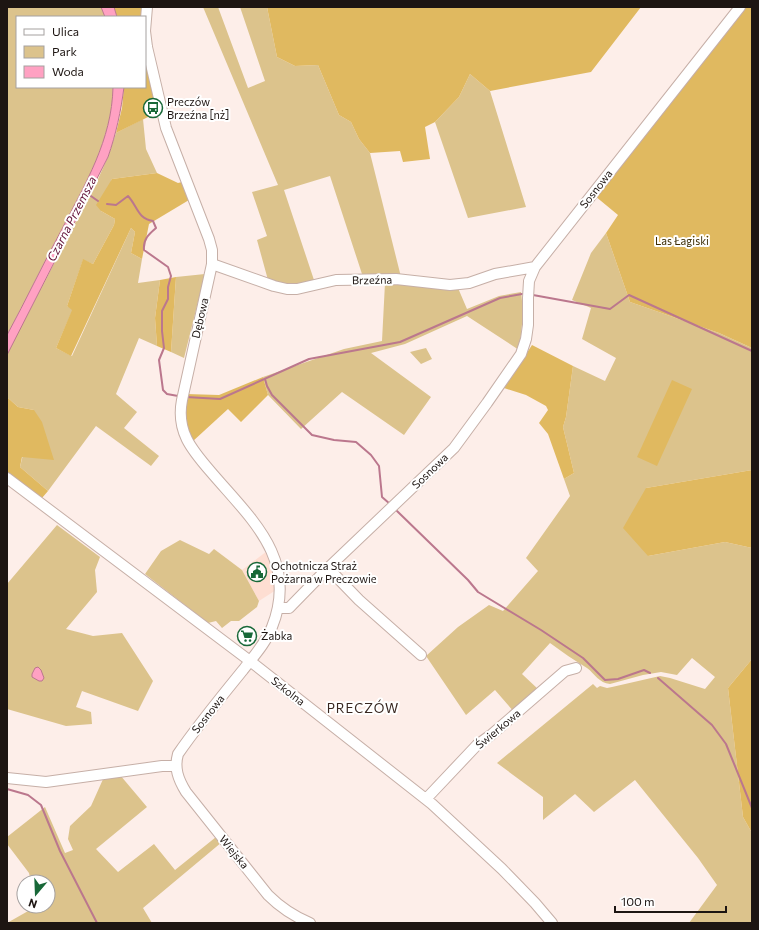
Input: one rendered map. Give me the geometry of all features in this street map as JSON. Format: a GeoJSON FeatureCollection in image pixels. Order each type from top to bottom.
{"type":"FeatureCollection","features":[{"type":"Feature","properties":{"kind":"street","name":"Dębowa"},"geometry":{"type":"LineString","coordinates":[[146,7],[146,39],[154,83],[166,128],[212,250],[212,264],[180,411],[181,424],[192,451],[255,523],[266,538],[275,559],[278,574],[280,586],[278,608]]}},
{"type":"Feature","properties":{"kind":"street","name":"Sosnowa"},"geometry":{"type":"LineString","coordinates":[[176,766],[178,754],[250,661],[272,628],[278,608],[289,608],[328,568],[454,448],[521,354],[526,339],[528,325],[529,281],[535,267],[740,7]]}},
{"type":"Feature","properties":{"kind":"street","name":"Brzeźna"},"geometry":{"type":"LineString","coordinates":[[212,264],[274,286],[287,289],[297,289],[336,280],[396,279],[450,285],[469,283],[495,274],[535,267]]}},
{"type":"Feature","properties":{"kind":"street","name":"Szkolna"},"geometry":{"type":"LineString","coordinates":[[7,478],[250,661],[426,799],[502,869],[552,923]]}},
{"type":"Feature","properties":{"kind":"street"},"geometry":{"type":"LineString","coordinates":[[328,568],[359,600],[421,655]]}},
{"type":"Feature","properties":{"kind":"street","name":"Świerkowa"},"geometry":{"type":"LineString","coordinates":[[426,799],[477,745],[491,736],[565,671],[576,668]]}},
{"type":"Feature","properties":{"kind":"street"},"geometry":{"type":"LineString","coordinates":[[7,778],[46,782],[162,766],[176,766]]}},
{"type":"Feature","properties":{"kind":"street","name":"Wiejska"},"geometry":{"type":"LineString","coordinates":[[176,766],[180,783],[186,792],[276,904],[296,920],[310,923]]}},
{"type":"Feature","properties":{"kind":"shaded area"},"geometry":{"type":"Polygon","coordinates":[[[267,551],[270,558],[276,590],[259,601],[242,570],[267,551]]]}},
{"type":"Feature","properties":{"kind":"green space"},"geometry":{"type":"Polygon","coordinates":[[[7,7],[101,7],[105,16],[16,16],[16,88],[113,88],[108,125],[96,161],[80,195],[7,335],[7,7]]]}},
{"type":"Feature","properties":{"kind":"green space"},"geometry":{"type":"Polygon","coordinates":[[[114,7],[142,7],[142,16],[117,16],[114,7]]]}},
{"type":"Feature","properties":{"kind":"green space"},"geometry":{"type":"Polygon","coordinates":[[[203,7],[218,7],[248,88],[265,81],[240,7],[267,7],[277,57],[295,66],[318,65],[339,115],[351,122],[359,139],[370,153],[401,277],[362,274],[330,176],[284,190],[314,280],[292,286],[268,280],[257,240],[267,236],[252,192],[278,185],[203,7]]]}},
{"type":"Feature","properties":{"kind":"green space"},"geometry":{"type":"Polygon","coordinates":[[[267,7],[641,7],[591,72],[490,91],[470,74],[459,97],[435,122],[425,127],[430,159],[403,162],[400,151],[370,153],[359,139],[351,122],[339,115],[318,65],[295,66],[277,57],[267,7]]]}},
{"type":"Feature","properties":{"kind":"green space","name":"Las Łagiski"},"geometry":{"type":"Polygon","coordinates":[[[745,7],[752,7],[752,348],[719,333],[630,302],[606,233],[618,215],[595,196],[745,7]]]}},
{"type":"Feature","properties":{"kind":"green space"},"geometry":{"type":"Polygon","coordinates":[[[146,63],[158,112],[116,133],[122,108],[124,88],[146,88],[146,63]]]}},
{"type":"Feature","properties":{"kind":"green space"},"geometry":{"type":"Polygon","coordinates":[[[470,74],[490,91],[526,207],[468,218],[435,122],[459,97],[470,74]]]}},
{"type":"Feature","properties":{"kind":"green space"},"geometry":{"type":"Polygon","coordinates":[[[143,119],[146,149],[157,173],[112,179],[101,211],[115,219],[114,225],[93,264],[83,260],[67,306],[73,309],[56,348],[72,356],[131,228],[135,232],[131,253],[142,259],[138,283],[160,280],[155,318],[157,346],[139,338],[116,394],[137,412],[124,428],[159,456],[151,466],[96,426],[48,491],[20,467],[34,410],[18,407],[7,397],[7,354],[98,179],[108,157],[116,133],[143,119]]]}},
{"type":"Feature","properties":{"kind":"green space"},"geometry":{"type":"Polygon","coordinates":[[[157,173],[178,183],[182,182],[189,200],[149,224],[142,259],[131,253],[135,232],[131,228],[71,356],[56,348],[72,310],[67,306],[83,259],[93,264],[114,225],[115,219],[101,211],[96,205],[112,179],[157,173]]]}},
{"type":"Feature","properties":{"kind":"green space"},"geometry":{"type":"Polygon","coordinates":[[[606,233],[630,302],[719,333],[752,348],[752,470],[646,488],[648,556],[725,542],[752,548],[752,659],[728,688],[743,817],[752,833],[752,923],[689,923],[717,885],[698,858],[635,780],[594,812],[575,794],[543,820],[543,797],[497,763],[593,684],[597,688],[600,686],[607,688],[660,676],[705,689],[715,677],[692,658],[677,675],[661,672],[643,675],[610,684],[600,680],[587,668],[550,643],[522,674],[539,690],[514,712],[495,690],[466,715],[426,656],[458,627],[489,605],[503,611],[538,571],[526,558],[570,496],[564,479],[574,473],[563,427],[566,417],[573,366],[605,381],[616,358],[582,339],[591,308],[572,300],[591,253],[606,233]]]}},
{"type":"Feature","properties":{"kind":"green space"},"geometry":{"type":"Polygon","coordinates":[[[205,274],[184,358],[171,352],[176,277],[205,274]]]}},
{"type":"Feature","properties":{"kind":"green space"},"geometry":{"type":"Polygon","coordinates":[[[176,277],[171,352],[157,346],[155,318],[160,280],[176,277]]]}},
{"type":"Feature","properties":{"kind":"green space"},"geometry":{"type":"Polygon","coordinates":[[[385,283],[458,288],[467,309],[499,296],[521,292],[522,321],[519,350],[467,316],[405,344],[371,353],[431,397],[404,435],[342,392],[301,429],[268,395],[263,377],[344,349],[382,341],[385,283]]]}},
{"type":"Feature","properties":{"kind":"green space"},"geometry":{"type":"Polygon","coordinates":[[[532,345],[573,366],[566,417],[563,427],[574,473],[564,479],[548,434],[539,423],[548,410],[546,406],[526,395],[504,388],[532,345]]]}},
{"type":"Feature","properties":{"kind":"green space"},"geometry":{"type":"Polygon","coordinates":[[[426,348],[432,359],[421,364],[410,352],[426,348]]]}},
{"type":"Feature","properties":{"kind":"green space"},"geometry":{"type":"Polygon","coordinates":[[[263,377],[268,395],[241,422],[228,409],[192,442],[183,411],[186,394],[219,395],[263,377]]]}},
{"type":"Feature","properties":{"kind":"green space"},"geometry":{"type":"Polygon","coordinates":[[[672,380],[692,389],[657,466],[637,457],[672,380]]]}},
{"type":"Feature","properties":{"kind":"green space"},"geometry":{"type":"Polygon","coordinates":[[[7,397],[18,407],[34,410],[42,422],[54,460],[22,457],[20,467],[48,491],[42,498],[7,472],[7,397]]]}},
{"type":"Feature","properties":{"kind":"green space"},"geometry":{"type":"Polygon","coordinates":[[[752,470],[752,548],[725,542],[648,556],[623,528],[646,488],[752,470]]]}},
{"type":"Feature","properties":{"kind":"green space"},"geometry":{"type":"Polygon","coordinates":[[[57,525],[100,557],[95,570],[97,592],[66,629],[93,636],[122,633],[153,681],[138,711],[82,691],[76,707],[91,712],[92,724],[66,726],[7,709],[7,584],[57,525]]]}},
{"type":"Feature","properties":{"kind":"green space"},"geometry":{"type":"Polygon","coordinates":[[[180,540],[209,554],[214,549],[242,570],[259,601],[257,607],[239,621],[231,621],[222,628],[216,621],[208,623],[145,574],[161,551],[180,540]]]}},
{"type":"Feature","properties":{"kind":"green space"},"geometry":{"type":"Polygon","coordinates":[[[752,659],[752,833],[743,817],[728,688],[752,659]]]}},
{"type":"Feature","properties":{"kind":"green space"},"geometry":{"type":"Polygon","coordinates":[[[120,775],[147,807],[96,849],[118,872],[154,844],[175,870],[216,837],[222,842],[143,908],[152,923],[7,923],[23,914],[56,914],[56,874],[29,874],[7,844],[7,837],[45,807],[65,853],[73,850],[68,839],[70,826],[91,806],[104,777],[120,775]]]}},
{"type":"Feature","properties":{"kind":"water"},"geometry":{"type":"Polygon","coordinates":[[[101,7],[114,7],[117,16],[105,16],[101,7]]]}},
{"type":"Feature","properties":{"kind":"water","name":"Czarna Przemsza"},"geometry":{"type":"Polygon","coordinates":[[[113,88],[124,88],[118,122],[108,157],[7,355],[7,335],[80,195],[96,161],[108,125],[113,88]]]}},
{"type":"Feature","properties":{"kind":"water"},"geometry":{"type":"Polygon","coordinates":[[[38,667],[44,678],[42,681],[32,677],[35,668],[38,667]]]}},
{"type":"Feature","properties":{"kind":"waterway","name":"Czarna Przemsza"},"geometry":{"type":"LineString","coordinates":[[88,194],[98,201]]}},
{"type":"Feature","properties":{"kind":"waterway"},"geometry":{"type":"LineString","coordinates":[[107,204],[116,205],[128,196],[138,212],[148,220],[153,221],[156,228],[146,240],[144,250],[168,267],[171,276],[168,287],[168,299],[162,311],[164,348],[159,360],[163,390],[167,394],[178,396]]}},
{"type":"Feature","properties":{"kind":"waterway"},"geometry":{"type":"LineString","coordinates":[[186,397],[220,399],[309,359],[400,342],[500,298],[522,294]]}},
{"type":"Feature","properties":{"kind":"waterway"},"geometry":{"type":"LineString","coordinates":[[533,295],[610,309],[629,295],[752,351]]}},
{"type":"Feature","properties":{"kind":"waterway"},"geometry":{"type":"LineString","coordinates":[[265,379],[272,395],[312,435],[334,440],[356,442],[371,455],[379,466],[382,497],[390,504]]}},
{"type":"Feature","properties":{"kind":"waterway"},"geometry":{"type":"LineString","coordinates":[[397,511],[468,580],[478,592],[541,630],[583,658],[605,680],[618,679],[644,670],[650,673]]}},
{"type":"Feature","properties":{"kind":"waterway"},"geometry":{"type":"LineString","coordinates":[[658,678],[712,725],[726,744],[752,808]]}},
{"type":"Feature","properties":{"kind":"waterway"},"geometry":{"type":"LineString","coordinates":[[7,789],[28,795],[41,805],[60,851],[97,923]]}},
{"type":"Feature","properties":{"kind":"place","name":"Preczów Brzeźna [nż]"},"geometry":{"type":"Point","coordinates":[153,108]}},
{"type":"Feature","properties":{"kind":"place","name":"Ochotnicza Straż Pożarna w Preczowie"},"geometry":{"type":"Point","coordinates":[257,572]}},
{"type":"Feature","properties":{"kind":"place","name":"Żabka"},"geometry":{"type":"Point","coordinates":[247,636]}},
{"type":"Feature","properties":{"kind":"district","name":"PRECZÓW"},"geometry":{"type":"Point","coordinates":[363,708]}}]}
